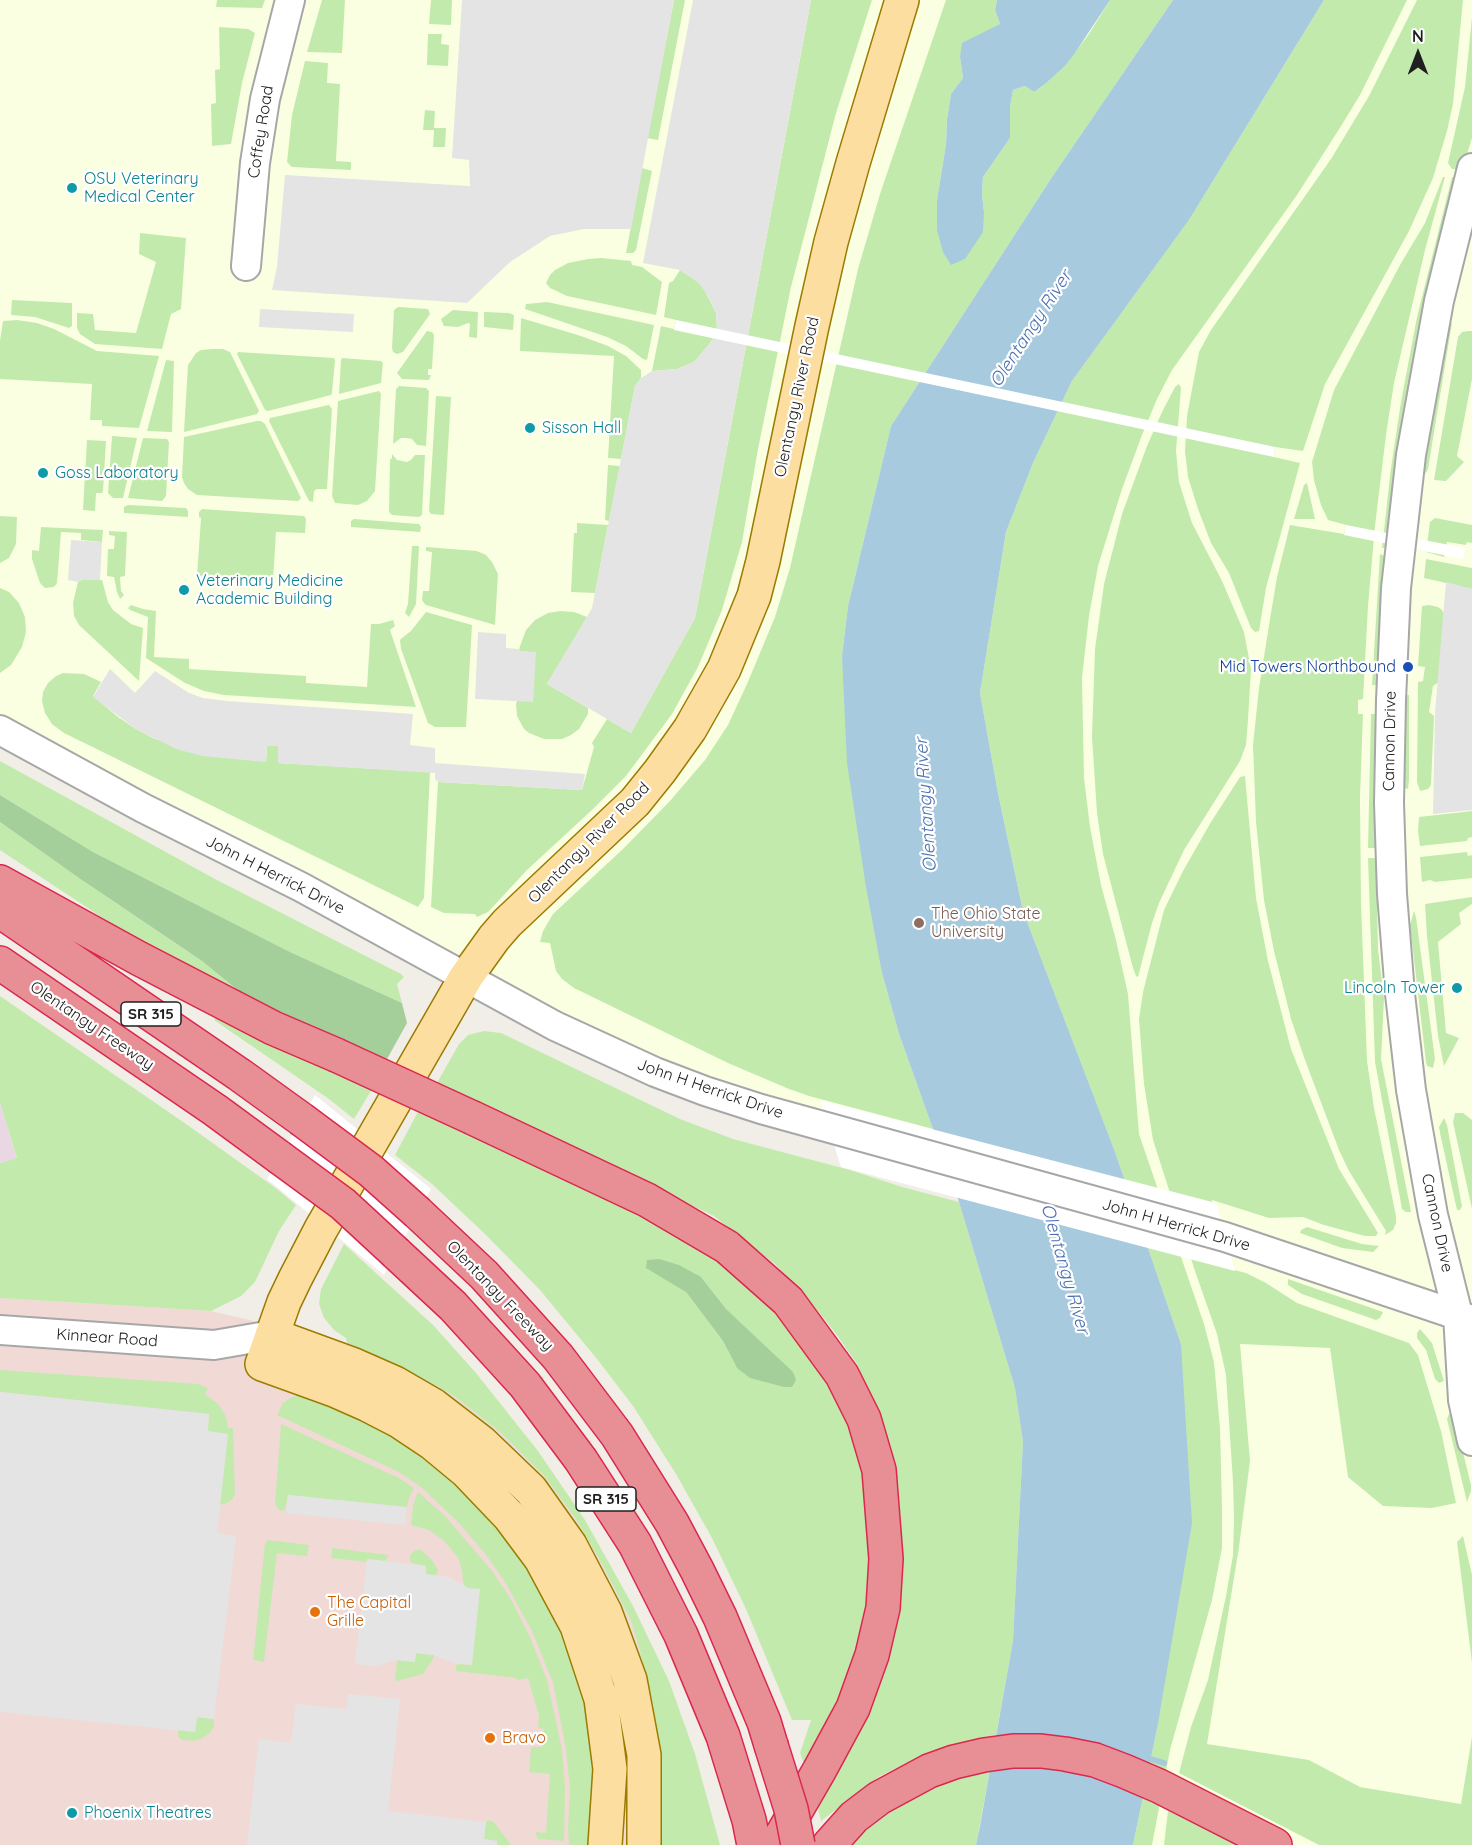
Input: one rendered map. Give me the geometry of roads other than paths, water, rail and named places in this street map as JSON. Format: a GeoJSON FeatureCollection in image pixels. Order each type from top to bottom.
{"type":"FeatureCollection","features":[{"type":"Feature","properties":{"kind":"highway"},"geometry":{"type":"LineString","coordinates":[[0,882],[273,1028],[647,1200],[727,1247],[788,1301],[842,1375],[864,1419],[879,1470],[886,1559],[883,1608],[872,1655],[853,1708],[776,1845]]}},
{"type":"Feature","properties":{"kind":"highway","name":"Olentangy Freeway"},"geometry":{"type":"LineString","coordinates":[[0,911],[240,1075],[371,1171],[484,1275],[551,1349],[617,1435],[672,1523],[697,1570],[720,1617],[764,1722],[791,1809],[798,1845]]}},
{"type":"Feature","properties":{"kind":"highway","name":"Olentangy Freeway"},"geometry":{"type":"LineString","coordinates":[[0,963],[215,1110],[343,1204],[453,1306],[525,1385],[581,1460],[635,1544],[681,1635],[723,1736],[749,1820],[754,1845]]}},
{"type":"Feature","properties":{"kind":"highway"},"geometry":{"type":"LineString","coordinates":[[829,1845],[854,1817],[879,1798],[929,1771],[984,1755],[1032,1751],[1095,1760],[1124,1771],[1275,1845]]}},
{"type":"Feature","properties":{"kind":"main road","name":"Olentangy River Road"},"geometry":{"type":"LineString","coordinates":[[267,1350],[284,1302],[321,1229],[466,977],[507,923],[635,802],[690,729],[724,669],[754,596],[831,242],[902,0]]}},
{"type":"Feature","properties":{"kind":"main road"},"geometry":{"type":"LineString","coordinates":[[267,1350],[334,1390],[399,1421],[432,1443],[467,1472],[508,1516],[541,1559],[577,1626],[601,1699],[610,1769],[605,1845]]}},
{"type":"Feature","properties":{"kind":"main road"},"geometry":{"type":"LineString","coordinates":[[267,1350],[354,1365],[395,1383],[433,1405],[481,1442],[531,1490],[575,1554],[605,1612],[630,1680],[645,1755],[644,1845]]}},
{"type":"Feature","properties":{"kind":"street","name":"Coffey Road"},"geometry":{"type":"LineString","coordinates":[[246,266],[255,163],[265,99],[290,0]]}},
{"type":"Feature","properties":{"kind":"street","name":"Cannon Drive"},"geometry":{"type":"LineString","coordinates":[[1472,168],[1439,301],[1411,454],[1396,588],[1389,803],[1392,894],[1411,1089],[1433,1215],[1472,1343]]}},
{"type":"Feature","properties":{"kind":"street","name":"John H Herrick Drive"},"geometry":{"type":"LineString","coordinates":[[0,730],[143,808],[301,887],[555,1026],[655,1072],[717,1095],[829,1128],[1225,1237],[1465,1317]]}},
{"type":"Feature","properties":{"kind":"street","name":"Cannon Drive"},"geometry":{"type":"LineString","coordinates":[[1465,1317],[1463,1400],[1472,1441]]}},
{"type":"Feature","properties":{"kind":"street","name":"Kinnear Road"},"geometry":{"type":"LineString","coordinates":[[0,1330],[267,1350]]}},
{"type":"Feature","properties":{"kind":"water"},"geometry":{"type":"Polygon","coordinates":[[[997,0],[1110,0],[1065,66],[1034,92],[1025,86],[1013,90],[1010,107],[1010,138],[983,177],[983,232],[965,259],[951,265],[943,252],[937,230],[937,200],[951,94],[963,78],[960,57],[962,43],[1000,24],[995,10],[997,0]]]}},
{"type":"Feature","properties":{"kind":"water","name":"Olentangy River"},"geometry":{"type":"Polygon","coordinates":[[[1173,0],[1324,0],[1189,220],[1072,381],[1033,463],[1006,532],[980,693],[1023,911],[1114,1149],[1181,1344],[1192,1523],[1157,1729],[1133,1845],[976,1845],[1013,1641],[1023,1442],[1015,1388],[959,1202],[899,1034],[882,973],[847,763],[842,656],[848,606],[891,426],[1052,177],[1173,0]]]}},
{"type":"Feature","properties":{"kind":"waterway"},"geometry":{"type":"LineString","coordinates":[[1151,1759],[1164,1763]]}},
{"type":"Feature","properties":{"kind":"place","name":"OSU Veterinary Medical Center"},"geometry":{"type":"Point","coordinates":[72,188]}},
{"type":"Feature","properties":{"kind":"place","name":"Sisson Hall"},"geometry":{"type":"Point","coordinates":[530,428]}},
{"type":"Feature","properties":{"kind":"place","name":"Goss Laboratory"},"geometry":{"type":"Point","coordinates":[43,473]}},
{"type":"Feature","properties":{"kind":"place","name":"Veterinary Medicine Academic Building"},"geometry":{"type":"Point","coordinates":[184,590]}},
{"type":"Feature","properties":{"kind":"place","name":"Mid Towers Northbound"},"geometry":{"type":"Point","coordinates":[1408,667]}},
{"type":"Feature","properties":{"kind":"place","name":"The Ohio State University"},"geometry":{"type":"Point","coordinates":[919,923]}},
{"type":"Feature","properties":{"kind":"place","name":"Lincoln Tower"},"geometry":{"type":"Point","coordinates":[1457,988]}},
{"type":"Feature","properties":{"kind":"place","name":"The Capital Grille"},"geometry":{"type":"Point","coordinates":[315,1612]}},
{"type":"Feature","properties":{"kind":"place","name":"Bravo"},"geometry":{"type":"Point","coordinates":[490,1738]}},
{"type":"Feature","properties":{"kind":"place","name":"Phoenix Theatres"},"geometry":{"type":"Point","coordinates":[72,1813]}}]}
